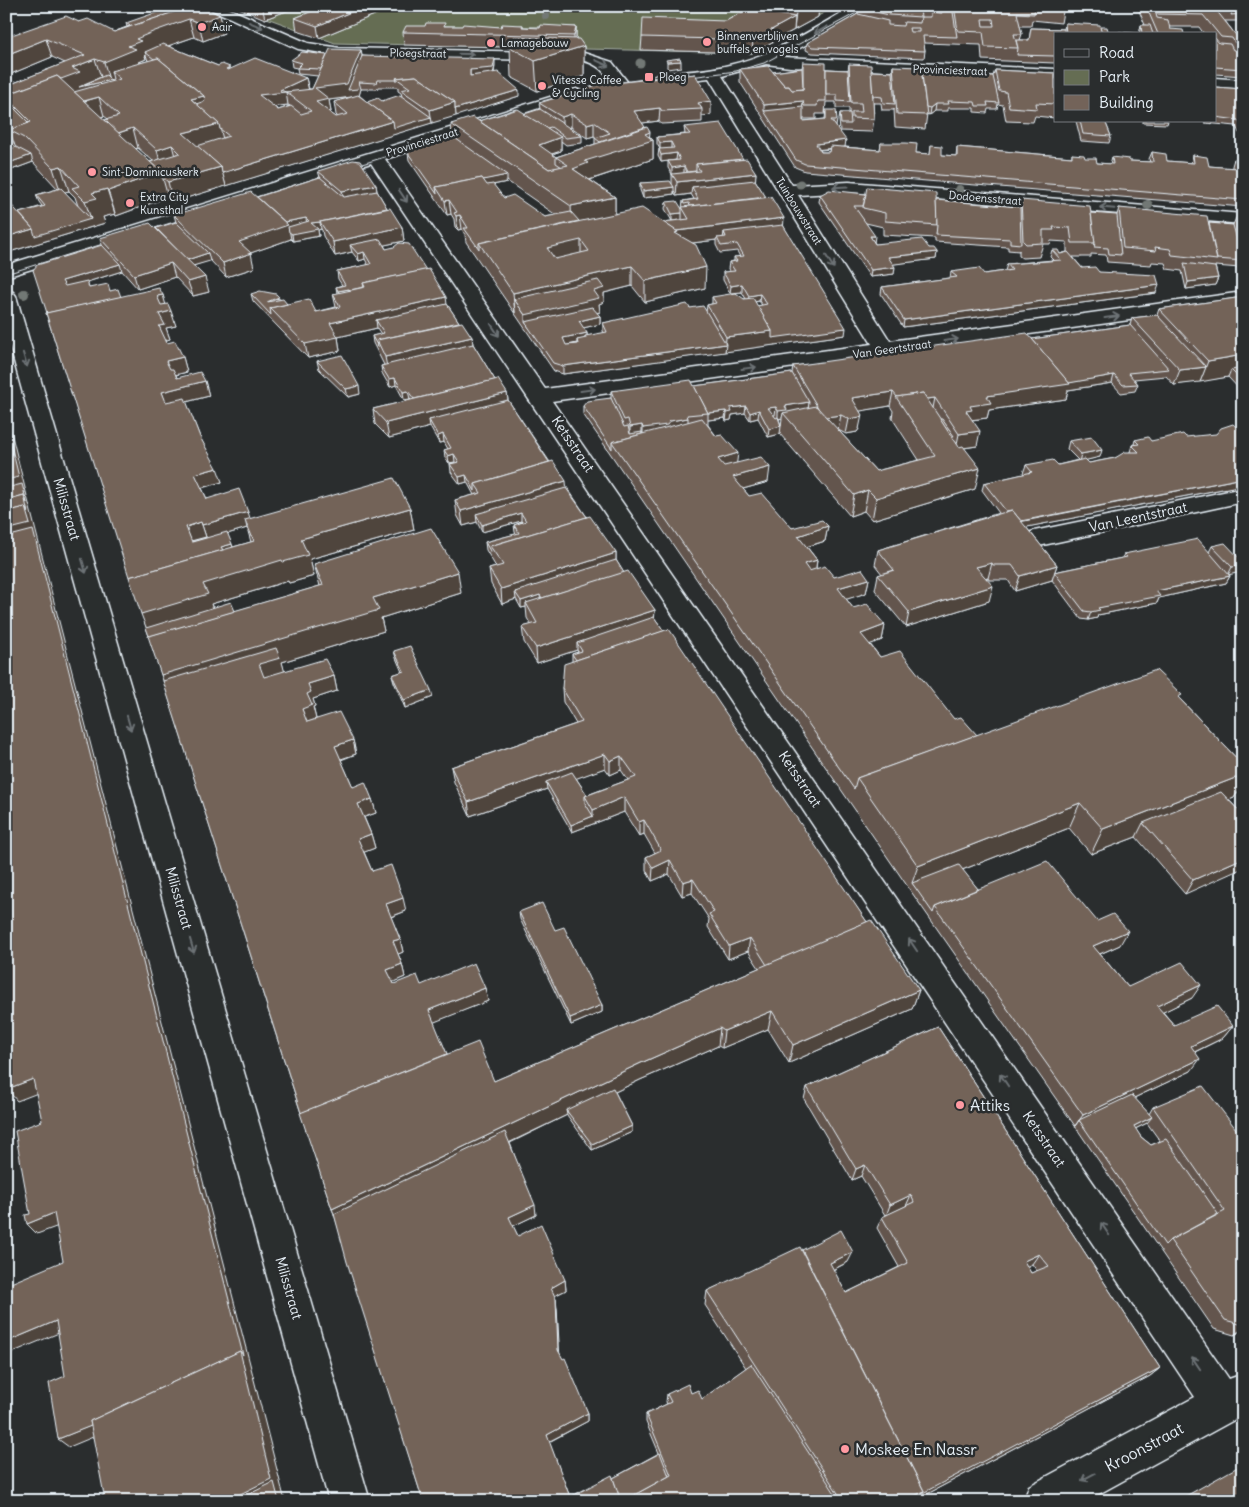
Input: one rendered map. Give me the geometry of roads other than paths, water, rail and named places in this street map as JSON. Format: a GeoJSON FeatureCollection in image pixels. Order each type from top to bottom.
{"type":"FeatureCollection","features":[{"type":"Feature","properties":{"kind":"street","name":"Ploegstraat"},"geometry":{"type":"LineString","coordinates":[[211,6],[315,50],[584,57],[600,61],[611,67],[621,84]]}},
{"type":"Feature","properties":{"kind":"street"},"geometry":{"type":"LineString","coordinates":[[766,59],[864,6]]}},
{"type":"Feature","properties":{"kind":"street","name":"Provinciestraat"},"geometry":{"type":"LineString","coordinates":[[6,271],[596,88],[713,72],[742,67],[766,59],[790,64],[1054,74]]}},
{"type":"Feature","properties":{"kind":"street","name":"Tuinbouwstraat"},"geometry":{"type":"LineString","coordinates":[[713,72],[886,350]]}},
{"type":"Feature","properties":{"kind":"street"},"geometry":{"type":"LineString","coordinates":[[1216,83],[1243,85]]}},
{"type":"Feature","properties":{"kind":"street","name":"Ketsstraat"},"geometry":{"type":"LineString","coordinates":[[375,156],[1233,1398]]}},
{"type":"Feature","properties":{"kind":"street","name":"Dodoensstraat"},"geometry":{"type":"LineString","coordinates":[[786,191],[849,187],[1243,219]]}},
{"type":"Feature","properties":{"kind":"street","name":"Milisstraat"},"geometry":{"type":"LineString","coordinates":[[6,296],[350,1501]]}},
{"type":"Feature","properties":{"kind":"street","name":"Van Geertstraat"},"geometry":{"type":"LineString","coordinates":[[540,396],[886,350],[1243,298]]}},
{"type":"Feature","properties":{"kind":"street","name":"Van Leentstraat"},"geometry":{"type":"LineString","coordinates":[[1034,539],[1243,495]]}},
{"type":"Feature","properties":{"kind":"street","name":"Kroonstraat"},"geometry":{"type":"LineString","coordinates":[[1044,1501],[1233,1398]]}},
{"type":"Feature","properties":{"kind":"tram line"},"geometry":{"type":"LineString","coordinates":[[683,78],[736,71],[764,63],[869,6]]}},
{"type":"Feature","properties":{"kind":"tram line"},"geometry":{"type":"LineString","coordinates":[[543,101],[600,85],[689,73]]}},
{"type":"Feature","properties":{"kind":"tram line"},"geometry":{"type":"LineString","coordinates":[[510,118],[553,104]]}},
{"type":"Feature","properties":{"kind":"tram line"},"geometry":{"type":"LineString","coordinates":[[466,125],[516,109]]}},
{"type":"Feature","properties":{"kind":"tram line"},"geometry":{"type":"LineString","coordinates":[[243,201],[465,132]]}},
{"type":"Feature","properties":{"kind":"tram line"},"geometry":{"type":"LineString","coordinates":[[142,232],[190,217]]}},
{"type":"Feature","properties":{"kind":"tram line"},"geometry":{"type":"LineString","coordinates":[[6,274],[116,240]]}},
{"type":"Feature","properties":{"kind":"place","name":"Aair"},"geometry":{"type":"Point","coordinates":[202,27]}},
{"type":"Feature","properties":{"kind":"place","name":"Binnenverblijven buffels en vogels"},"geometry":{"type":"Point","coordinates":[707,42]}},
{"type":"Feature","properties":{"kind":"place","name":"Lamagebouw"},"geometry":{"type":"Point","coordinates":[491,43]}},
{"type":"Feature","properties":{"kind":"place","name":"Ploeg"},"geometry":{"type":"Point","coordinates":[649,77]}},
{"type":"Feature","properties":{"kind":"place","name":"Vitesse Coffee & Cycling"},"geometry":{"type":"Point","coordinates":[542,86]}},
{"type":"Feature","properties":{"kind":"place","name":"Sint-Dominicuskerk"},"geometry":{"type":"Point","coordinates":[92,172]}},
{"type":"Feature","properties":{"kind":"place","name":"Extra City Kunsthal"},"geometry":{"type":"Point","coordinates":[130,203]}},
{"type":"Feature","properties":{"kind":"place","name":"Attiks"},"geometry":{"type":"Point","coordinates":[960,1105]}},
{"type":"Feature","properties":{"kind":"place","name":"Moskee En Nassr"},"geometry":{"type":"Point","coordinates":[845,1449]}}]}
